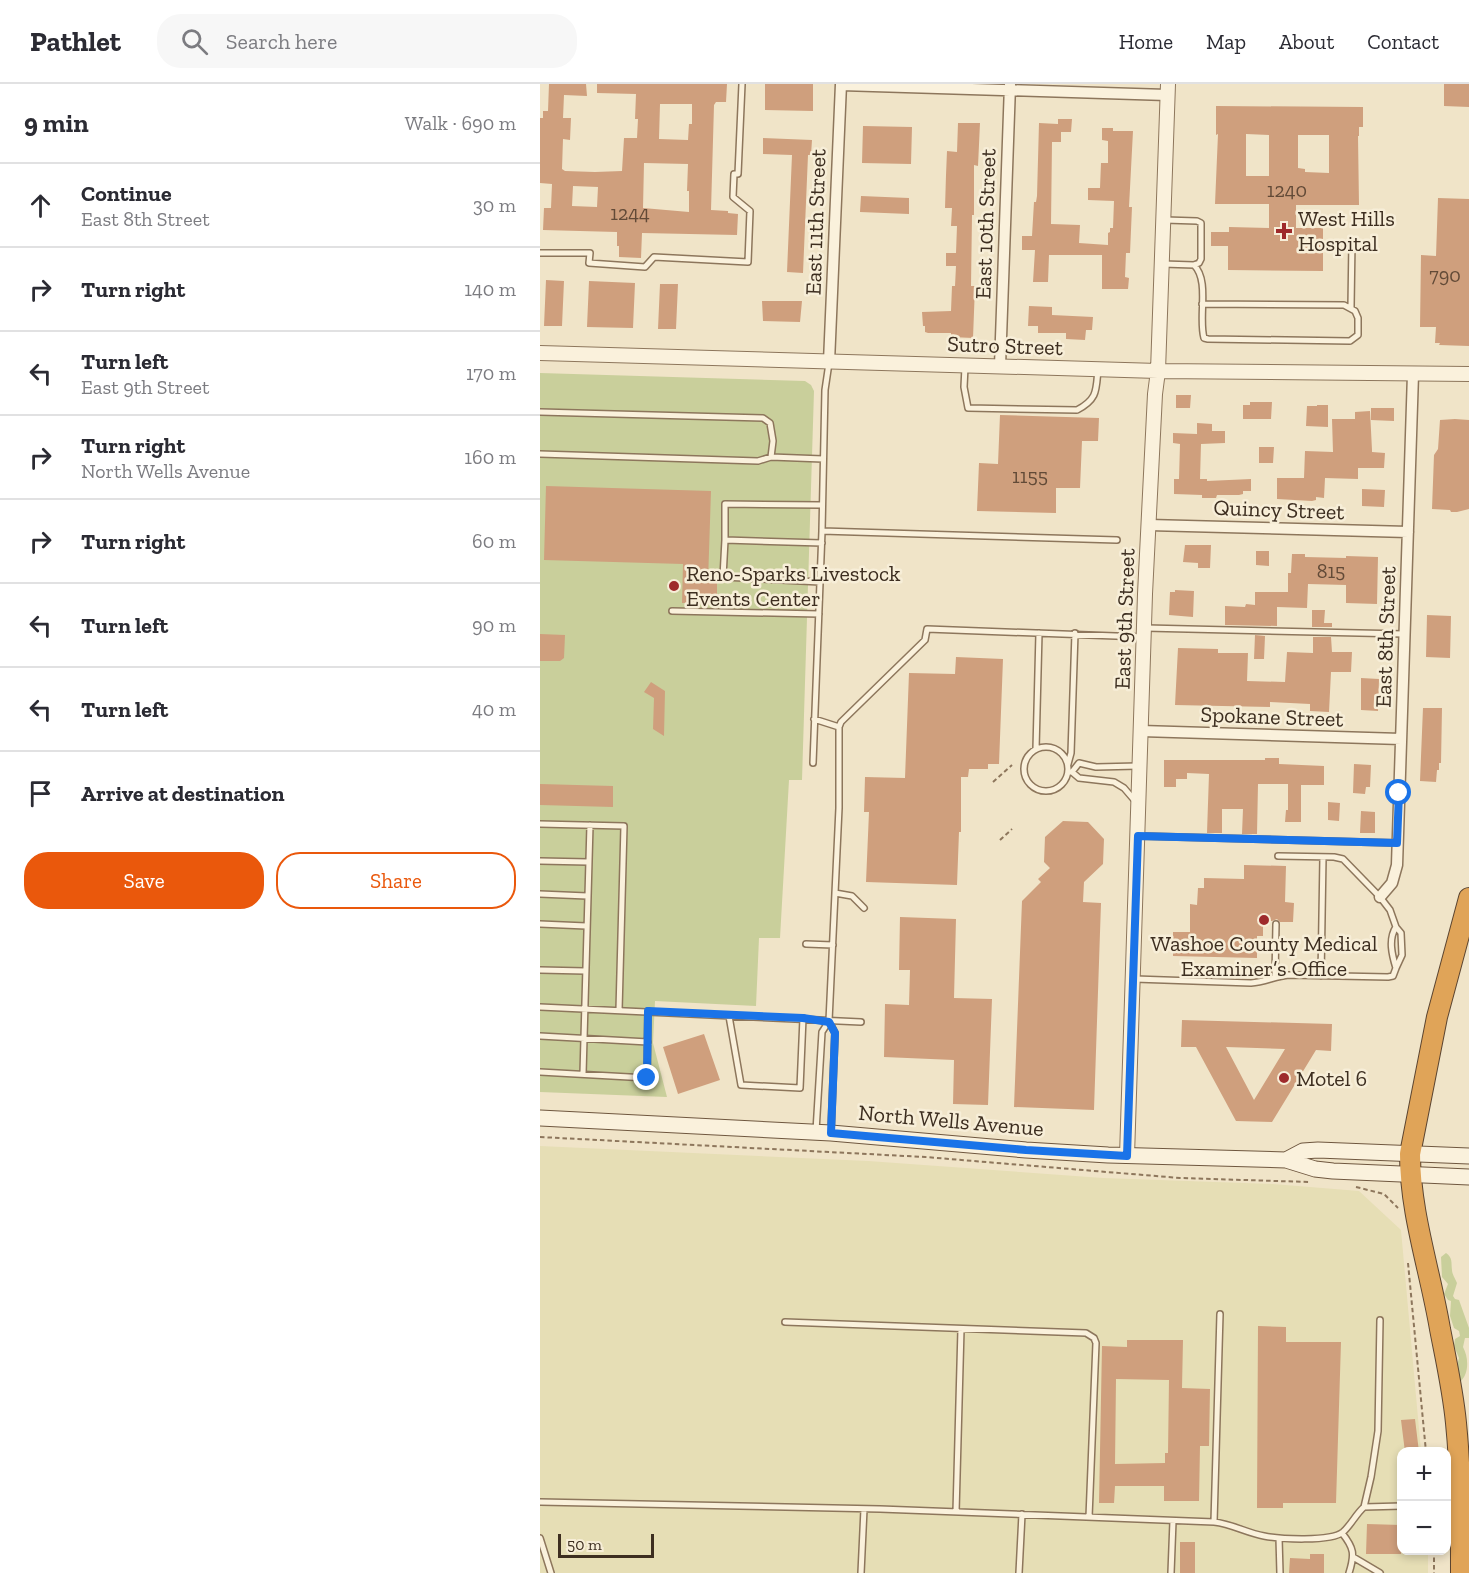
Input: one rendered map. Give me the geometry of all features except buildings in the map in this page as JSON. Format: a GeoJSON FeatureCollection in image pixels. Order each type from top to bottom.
{"type":"FeatureCollection","features":[{"type":"Feature","properties":{"kind":"highway"},"geometry":{"type":"LineString","coordinates":[[1461,1573],[1460,1474],[1456,1421],[1439,1321],[1420,1242],[1410,1175],[1410,1154],[1437,1017],[1469,898]]}},
{"type":"Feature","properties":{"kind":"main road","name":"North Wells Avenue"},"geometry":{"type":"LineString","coordinates":[[540,1118],[823,1132],[1026,1150],[1127,1156],[1286,1160],[1315,1169],[1469,1177]]}},
{"type":"Feature","properties":{"kind":"main road","name":"North Wells Avenue"},"geometry":{"type":"LineString","coordinates":[[1286,1160],[1303,1151],[1318,1150],[1469,1156]]}},
{"type":"Feature","properties":{"kind":"street"},"geometry":{"type":"LineString","coordinates":[[841,85],[1167,90]]}},
{"type":"Feature","properties":{"kind":"street","name":"East 11th Street"},"geometry":{"type":"LineString","coordinates":[[829,362],[841,85]]}},
{"type":"Feature","properties":{"kind":"street","name":"East 10th Street"},"geometry":{"type":"LineString","coordinates":[[1000,366],[1010,87]]}},
{"type":"Feature","properties":{"kind":"street","name":"East 9th Street"},"geometry":{"type":"LineString","coordinates":[[1127,1156],[1144,632],[1158,371],[1167,90]]}},
{"type":"Feature","properties":{"kind":"street","name":"Sutro Street"},"geometry":{"type":"LineString","coordinates":[[540,353],[1158,371],[1469,374]]}},
{"type":"Feature","properties":{"kind":"street","name":"East 8th Street"},"geometry":{"type":"LineString","coordinates":[[1380,897],[1396,875],[1413,374]]}},
{"type":"Feature","properties":{"kind":"street","name":"Quincy Street"},"geometry":{"type":"LineString","coordinates":[[1149,525],[1408,532]]}},
{"type":"Feature","properties":{"kind":"street","name":"Spokane Street"},"geometry":{"type":"LineString","coordinates":[[1141,731],[1401,739]]}},
{"type":"Feature","properties":{"kind":"lane"},"geometry":{"type":"LineString","coordinates":[[540,253],[590,253],[589,262],[645,267],[654,257],[748,262],[750,211],[734,197],[734,174],[738,174],[742,84]]}},
{"type":"Feature","properties":{"kind":"lane"},"geometry":{"type":"LineString","coordinates":[[1162,263],[1194,265],[1199,263],[1202,259],[1203,228],[1197,221],[1163,220]]}},
{"type":"Feature","properties":{"kind":"lane"},"geometry":{"type":"LineString","coordinates":[[1351,307],[1352,241]]}},
{"type":"Feature","properties":{"kind":"lane"},"geometry":{"type":"LineString","coordinates":[[1194,265],[1202,278],[1202,304],[1202,333],[1204,338],[1350,341],[1358,336],[1358,318],[1355,310],[1344,304],[1202,304]]}},
{"type":"Feature","properties":{"kind":"lane"},"geometry":{"type":"LineString","coordinates":[[813,763],[822,543],[825,390],[829,362]]}},
{"type":"Feature","properties":{"kind":"lane"},"geometry":{"type":"LineString","coordinates":[[965,365],[964,387],[968,408],[1077,410],[1087,405],[1096,394],[1098,369]]}},
{"type":"Feature","properties":{"kind":"lane"},"geometry":{"type":"LineString","coordinates":[[540,412],[763,418],[770,423],[773,441],[771,457]]}},
{"type":"Feature","properties":{"kind":"lane"},"geometry":{"type":"LineString","coordinates":[[540,454],[758,461],[771,457],[823,459]]}},
{"type":"Feature","properties":{"kind":"lane"},"geometry":{"type":"LineString","coordinates":[[820,582],[723,577],[725,504],[821,505]]}},
{"type":"Feature","properties":{"kind":"lane"},"geometry":{"type":"LineString","coordinates":[[822,531],[1117,540]]}},
{"type":"Feature","properties":{"kind":"lane"},"geometry":{"type":"LineString","coordinates":[[725,540],[822,543]]}},
{"type":"Feature","properties":{"kind":"lane"},"geometry":{"type":"LineString","coordinates":[[672,611],[819,614]]}},
{"type":"Feature","properties":{"kind":"lane"},"geometry":{"type":"LineString","coordinates":[[823,1132],[835,1033],[829,1022],[839,809],[839,727],[841,722],[925,640],[927,629],[1039,633],[1404,634]]}},
{"type":"Feature","properties":{"kind":"lane"},"geometry":{"type":"LineString","coordinates":[[1036,749],[1039,633]]}},
{"type":"Feature","properties":{"kind":"lane"},"geometry":{"type":"LineString","coordinates":[[1075,633],[1071,753],[1069,770],[1066,779],[1055,789],[1040,790],[1033,787],[1024,775],[1023,767],[1029,753],[1042,747],[1056,749],[1062,753],[1069,770],[1079,778],[1114,782],[1124,788],[1139,806]]}},
{"type":"Feature","properties":{"kind":"lane"},"geometry":{"type":"LineString","coordinates":[[814,719],[839,727]]}},
{"type":"Feature","properties":{"kind":"lane"},"geometry":{"type":"LineString","coordinates":[[1069,770],[1079,763],[1096,767],[1140,766]]}},
{"type":"Feature","properties":{"kind":"lane"},"geometry":{"type":"LineString","coordinates":[[540,824],[624,826],[619,1010]]}},
{"type":"Feature","properties":{"kind":"lane"},"geometry":{"type":"LineString","coordinates":[[583,1074],[586,896],[590,825]]}},
{"type":"Feature","properties":{"kind":"lane"},"geometry":{"type":"LineString","coordinates":[[1138,836],[1397,843]]}},
{"type":"Feature","properties":{"kind":"lane"},"geometry":{"type":"LineString","coordinates":[[1133,979],[1251,983],[1275,977],[1392,976],[1401,955],[1401,933],[1396,927],[1390,910],[1380,897],[1343,859],[1323,856],[1278,856]]}},
{"type":"Feature","properties":{"kind":"lane"},"geometry":{"type":"LineString","coordinates":[[1321,976],[1323,856]]}},
{"type":"Feature","properties":{"kind":"lane"},"geometry":{"type":"LineString","coordinates":[[540,861],[588,862]]}},
{"type":"Feature","properties":{"kind":"lane"},"geometry":{"type":"LineString","coordinates":[[835,893],[852,896],[864,908]]}},
{"type":"Feature","properties":{"kind":"lane"},"geometry":{"type":"LineString","coordinates":[[540,894],[586,896]]}},
{"type":"Feature","properties":{"kind":"lane"},"geometry":{"type":"LineString","coordinates":[[540,924],[586,926]]}},
{"type":"Feature","properties":{"kind":"lane"},"geometry":{"type":"LineString","coordinates":[[1275,977],[1276,924]]}},
{"type":"Feature","properties":{"kind":"lane"},"geometry":{"type":"LineString","coordinates":[[1396,927],[1392,934],[1392,955],[1396,968]]}},
{"type":"Feature","properties":{"kind":"lane"},"geometry":{"type":"LineString","coordinates":[[806,944],[833,945]]}},
{"type":"Feature","properties":{"kind":"lane"},"geometry":{"type":"LineString","coordinates":[[540,970],[585,971]]}},
{"type":"Feature","properties":{"kind":"lane"},"geometry":{"type":"LineString","coordinates":[[540,1007],[861,1022]]}},
{"type":"Feature","properties":{"kind":"lane"},"geometry":{"type":"LineString","coordinates":[[540,1072],[647,1078],[648,1011]]}},
{"type":"Feature","properties":{"kind":"lane"},"geometry":{"type":"LineString","coordinates":[[729,1016],[741,1084],[800,1088],[803,1018]]}},
{"type":"Feature","properties":{"kind":"lane"},"geometry":{"type":"LineString","coordinates":[[823,1132],[822,1032],[829,1022]]}},
{"type":"Feature","properties":{"kind":"lane"},"geometry":{"type":"LineString","coordinates":[[540,1036],[648,1042]]}},
{"type":"Feature","properties":{"kind":"lane"},"geometry":{"type":"LineString","coordinates":[[1214,1522],[1220,1314]]}},
{"type":"Feature","properties":{"kind":"lane"},"geometry":{"type":"LineString","coordinates":[[540,1502],[864,1509],[1214,1522],[1228,1524],[1262,1536],[1330,1538],[1342,1533],[1364,1507],[1371,1478],[1378,1431],[1380,1320]]}},
{"type":"Feature","properties":{"kind":"lane"},"geometry":{"type":"LineString","coordinates":[[785,1322],[1086,1333],[1094,1338],[1096,1343],[1089,1517]]}},
{"type":"Feature","properties":{"kind":"lane"},"geometry":{"type":"LineString","coordinates":[[956,1512],[961,1329]]}},
{"type":"Feature","properties":{"kind":"lane"},"geometry":{"type":"LineString","coordinates":[[1364,1507],[1397,1506]]}},
{"type":"Feature","properties":{"kind":"lane"},"geometry":{"type":"LineString","coordinates":[[861,1573],[864,1509]]}},
{"type":"Feature","properties":{"kind":"lane"},"geometry":{"type":"LineString","coordinates":[[1019,1573],[1022,1514]]}},
{"type":"Feature","properties":{"kind":"lane"},"geometry":{"type":"LineString","coordinates":[[1172,1573],[1173,1521]]}},
{"type":"Feature","properties":{"kind":"lane"},"geometry":{"type":"LineString","coordinates":[[1342,1533],[1352,1545],[1353,1557],[1349,1573]]}},
{"type":"Feature","properties":{"kind":"lane"},"geometry":{"type":"LineString","coordinates":[[540,1538],[551,1573]]}},
{"type":"Feature","properties":{"kind":"lane"},"geometry":{"type":"LineString","coordinates":[[1280,1538],[1280,1573]]}},
{"type":"Feature","properties":{"kind":"lane"},"geometry":{"type":"LineString","coordinates":[[1353,1557],[1380,1573]]}},
{"type":"Feature","properties":{"kind":"path"},"geometry":{"type":"LineString","coordinates":[[993,782],[1012,765]]}},
{"type":"Feature","properties":{"kind":"path"},"geometry":{"type":"LineString","coordinates":[[1000,840],[1012,829]]}},
{"type":"Feature","properties":{"kind":"path"},"geometry":{"type":"LineString","coordinates":[[540,1137],[926,1157],[1180,1178],[1311,1182]]}},
{"type":"Feature","properties":{"kind":"path"},"geometry":{"type":"LineString","coordinates":[[1354,1186],[1384,1194],[1393,1202],[1401,1215]]}},
{"type":"Feature","properties":{"kind":"path"},"geometry":{"type":"LineString","coordinates":[[1408,1255],[1426,1447]]}},
{"type":"Feature","properties":{"kind":"path"},"geometry":{"type":"LineString","coordinates":[[1434,1555],[1434,1573]]}},
{"type":"Feature","properties":{"kind":"shaded area"},"geometry":{"type":"Polygon","coordinates":[[[540,1146],[868,1161],[1103,1178],[1273,1184],[1359,1191],[1401,1230],[1421,1447],[1397,1447],[1397,1555],[1428,1555],[1428,1573],[540,1573],[540,1146]]]}},
{"type":"Feature","properties":{"kind":"green space","name":"Reno-Sparks Livestock Events Center"},"geometry":{"type":"Polygon","coordinates":[[[540,373],[805,381],[814,391],[802,780],[789,780],[780,938],[759,938],[756,1006],[655,1001],[653,1043],[667,1097],[540,1092],[540,373]]]}},
{"type":"Feature","properties":{"kind":"green space"},"geometry":{"type":"Polygon","coordinates":[[[1446,1253],[1451,1258],[1452,1273],[1457,1283],[1453,1296],[1459,1300],[1469,1328],[1469,1338],[1465,1338],[1463,1347],[1467,1361],[1466,1370],[1460,1382],[1456,1369],[1459,1358],[1454,1346],[1455,1339],[1460,1336],[1450,1316],[1451,1301],[1444,1294],[1448,1284],[1442,1277],[1441,1257],[1446,1253]]]}},
{"type":"Feature","properties":{"kind":"place","name":"West Hills Hospital"},"geometry":{"type":"Point","coordinates":[1284,231]}},
{"type":"Feature","properties":{"kind":"place","name":"Reno-Sparks Livestock Events Center"},"geometry":{"type":"Point","coordinates":[674,586]}},
{"type":"Feature","properties":{"kind":"place","name":"Washoe County Medical Examiner’s Office"},"geometry":{"type":"Point","coordinates":[1264,920]}},
{"type":"Feature","properties":{"kind":"place","name":"Motel 6"},"geometry":{"type":"Point","coordinates":[1284,1078]}},
{"type":"Feature","properties":{"kind":"route"},"geometry":{"type":"LineString","coordinates":[[647,1078],[648,1011],[803,1018],[829,1022],[835,1033],[831,1133],[980,1144],[1026,1150],[1127,1156],[1138,836],[1397,843],[1399,793]]}}]}
